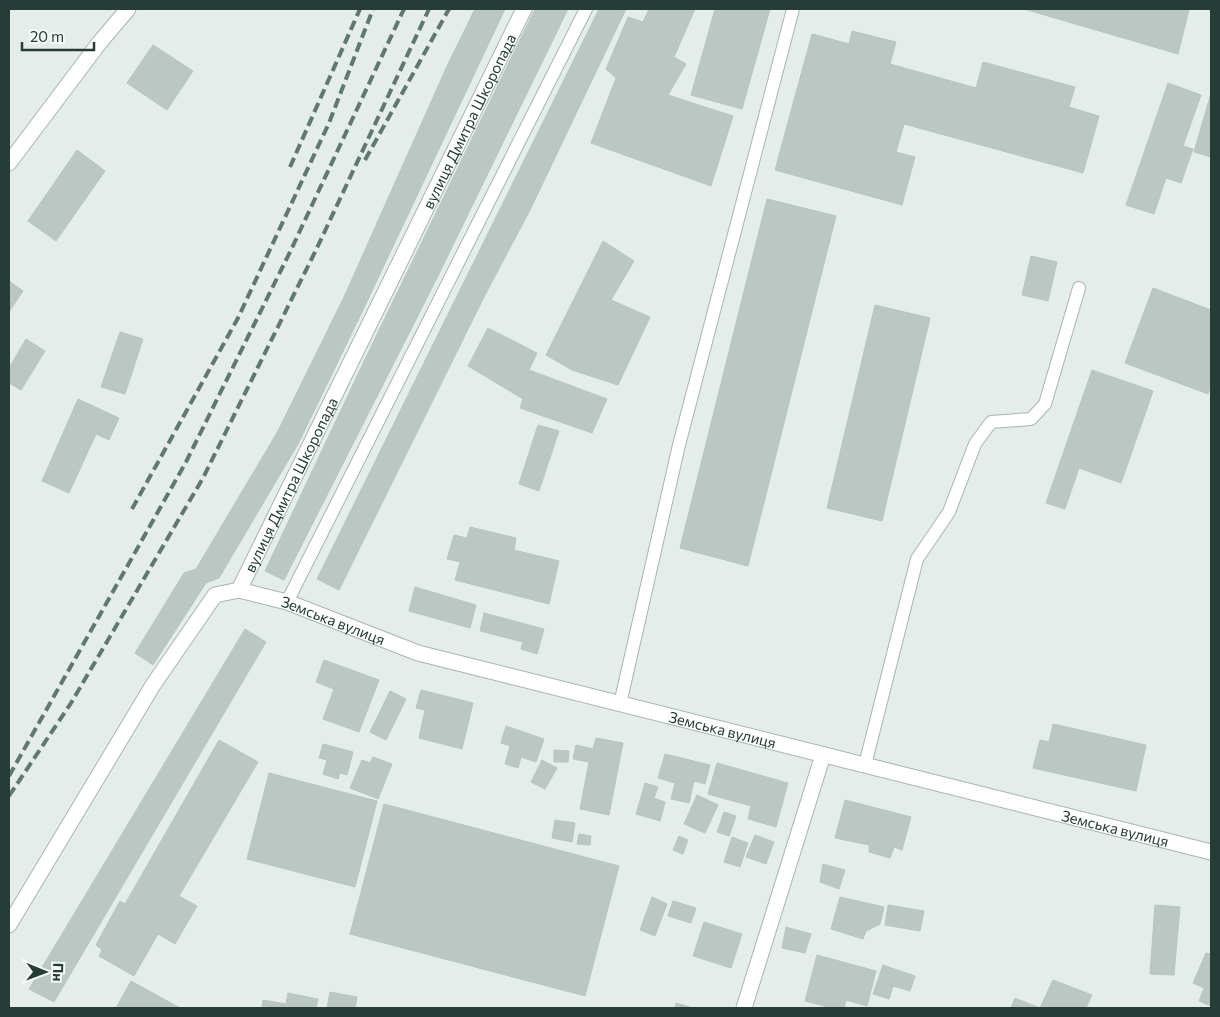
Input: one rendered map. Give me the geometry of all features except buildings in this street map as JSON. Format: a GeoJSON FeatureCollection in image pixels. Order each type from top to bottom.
{"type":"FeatureCollection","features":[{"type":"Feature","properties":{"kind":"street"},"geometry":{"type":"LineString","coordinates":[[9,163],[100,42],[128,9]]}},
{"type":"Feature","properties":{"kind":"street","name":"вулиця Дмитра Шкоропада"},"geometry":{"type":"LineString","coordinates":[[9,925],[153,685],[215,595],[239,590],[524,9]]}},
{"type":"Feature","properties":{"kind":"street","name":"Земська вулиця"},"geometry":{"type":"LineString","coordinates":[[239,590],[288,602],[418,653],[1211,852]]}},
{"type":"Feature","properties":{"kind":"street"},"geometry":{"type":"LineString","coordinates":[[744,1008],[823,755]]}},
{"type":"Feature","properties":{"kind":"lane"},"geometry":{"type":"LineString","coordinates":[[288,602],[586,9]]}},
{"type":"Feature","properties":{"kind":"lane"},"geometry":{"type":"LineString","coordinates":[[620,704],[679,445],[794,9]]}},
{"type":"Feature","properties":{"kind":"lane"},"geometry":{"type":"LineString","coordinates":[[865,766],[917,559],[948,512],[975,444],[991,422],[1031,419],[1045,404],[1079,288]]}},
{"type":"Feature","properties":{"kind":"railway"},"geometry":{"type":"LineString","coordinates":[[290,167],[360,9]]}},
{"type":"Feature","properties":{"kind":"railway"},"geometry":{"type":"LineString","coordinates":[[132,509],[238,318],[329,123],[373,9]]}},
{"type":"Feature","properties":{"kind":"railway"},"geometry":{"type":"LineString","coordinates":[[9,776],[186,462],[290,252],[404,9]]}},
{"type":"Feature","properties":{"kind":"railway"},"geometry":{"type":"LineString","coordinates":[[9,796],[71,703],[203,478],[316,250],[429,9]]}},
{"type":"Feature","properties":{"kind":"railway"},"geometry":{"type":"LineString","coordinates":[[365,160],[449,9]]}}]}
